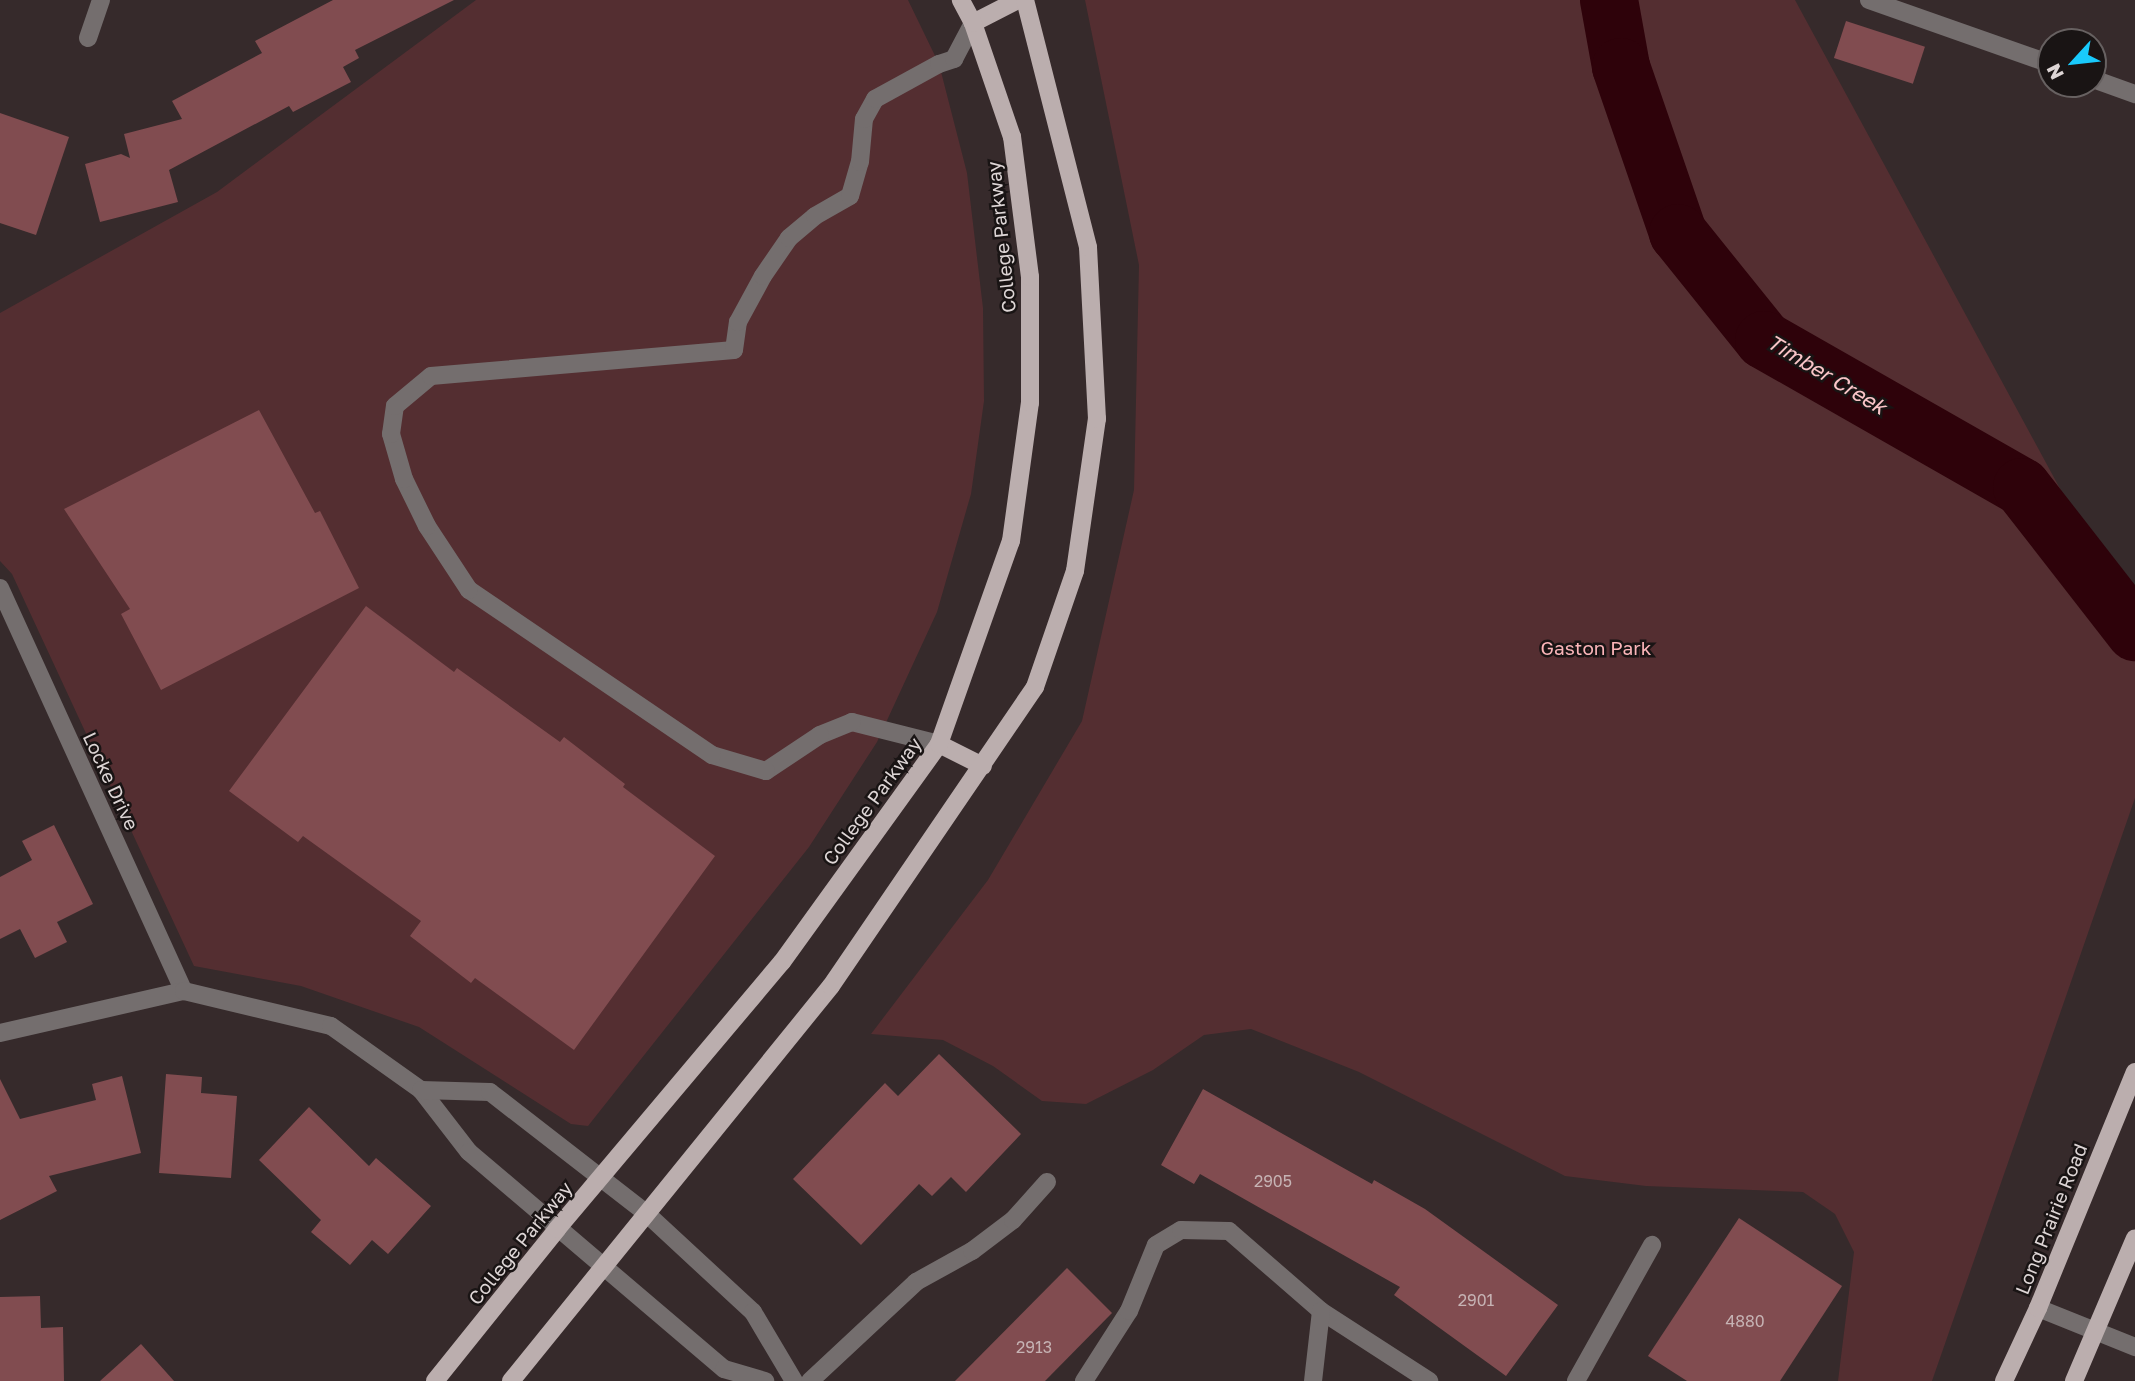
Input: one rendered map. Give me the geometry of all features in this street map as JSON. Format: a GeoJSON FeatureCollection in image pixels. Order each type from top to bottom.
{"type":"FeatureCollection","features":[{"type":"Feature","properties":{"kind":"main road","name":"College Parkway"},"geometry":{"type":"LineString","coordinates":[[435,1381],[557,1229],[782,962],[939,744],[1011,541],[1030,403],[1030,277],[1012,137],[974,23],[961,0]]}},
{"type":"Feature","properties":{"kind":"main road"},"geometry":{"type":"LineString","coordinates":[[974,23],[1018,0]]}},
{"type":"Feature","properties":{"kind":"main road"},"geometry":{"type":"LineString","coordinates":[[512,1381],[831,986],[1035,688],[1075,570],[1097,419],[1088,247],[1025,0]]}},
{"type":"Feature","properties":{"kind":"main road"},"geometry":{"type":"LineString","coordinates":[[939,744],[983,766]]}},
{"type":"Feature","properties":{"kind":"main road","name":"Long Prairie Road"},"geometry":{"type":"LineString","coordinates":[[2004,1381],[2038,1308],[2135,1072]]}},
{"type":"Feature","properties":{"kind":"main road"},"geometry":{"type":"LineString","coordinates":[[2074,1381],[2135,1238]]}},
{"type":"Feature","properties":{"kind":"street"},"geometry":{"type":"LineString","coordinates":[[88,38],[101,0]]}},
{"type":"Feature","properties":{"kind":"street"},"geometry":{"type":"LineString","coordinates":[[1870,0],[2037,59]]}},
{"type":"Feature","properties":{"kind":"street"},"geometry":{"type":"LineString","coordinates":[[939,744],[852,722],[820,735],[766,771],[712,755],[469,590],[427,526],[404,479],[391,434],[395,406],[431,376],[734,351],[738,323],[763,276],[789,238],[815,216],[850,196],[860,162],[864,119],[874,99],[954,59],[974,23]]}},
{"type":"Feature","properties":{"kind":"street"},"geometry":{"type":"LineString","coordinates":[[2107,84],[2135,94]]}},
{"type":"Feature","properties":{"kind":"street","name":"Locke Drive"},"geometry":{"type":"LineString","coordinates":[[0,589],[184,991]]}},
{"type":"Feature","properties":{"kind":"street"},"geometry":{"type":"LineString","coordinates":[[0,1033],[184,991],[331,1026],[421,1090],[469,1152],[601,1268],[724,1369],[765,1381]]}},
{"type":"Feature","properties":{"kind":"street"},"geometry":{"type":"LineString","coordinates":[[421,1090],[490,1092],[646,1213],[753,1312],[794,1381]]}},
{"type":"Feature","properties":{"kind":"street"},"geometry":{"type":"LineString","coordinates":[[810,1381],[916,1282],[972,1251],[1013,1220],[1047,1182]]}},
{"type":"Feature","properties":{"kind":"street"},"geometry":{"type":"LineString","coordinates":[[1084,1381],[1129,1311],[1156,1245],[1181,1230],[1229,1231],[1321,1311],[1429,1381]]}},
{"type":"Feature","properties":{"kind":"street"},"geometry":{"type":"LineString","coordinates":[[1579,1380],[1652,1245]]}},
{"type":"Feature","properties":{"kind":"street"},"geometry":{"type":"LineString","coordinates":[[2038,1308],[2096,1334],[2135,1347]]}},
{"type":"Feature","properties":{"kind":"street"},"geometry":{"type":"LineString","coordinates":[[1312,1381],[1321,1311]]}},
{"type":"Feature","properties":{"kind":"green space"},"geometry":{"type":"Polygon","coordinates":[[[476,0],[908,0],[939,64],[967,173],[983,308],[984,401],[971,494],[937,612],[877,742],[809,847],[588,1126],[571,1124],[419,1027],[301,986],[194,966],[12,574],[0,561],[0,313],[217,192],[476,0]]]}},
{"type":"Feature","properties":{"kind":"green space","name":"Gaston Park"},"geometry":{"type":"Polygon","coordinates":[[[1085,0],[1795,0],[2135,627],[2135,798],[1932,1381],[1838,1381],[1854,1252],[1835,1214],[1803,1192],[1646,1186],[1565,1176],[1359,1072],[1251,1029],[1204,1035],[1153,1070],[1086,1104],[1042,1101],[993,1066],[943,1040],[871,1034],[988,880],[1082,721],[1134,490],[1139,265],[1085,0]]]}},
{"type":"Feature","properties":{"kind":"building"},"geometry":{"type":"Polygon","coordinates":[[[333,0],[454,0],[355,50],[359,58],[343,67],[351,82],[293,112],[289,106],[169,170],[178,202],[100,222],[85,164],[121,154],[130,158],[124,134],[182,119],[172,101],[262,53],[255,41],[333,0]]]}},
{"type":"Feature","properties":{"kind":"building"},"geometry":{"type":"Polygon","coordinates":[[[1846,21],[1925,47],[1913,84],[1834,58],[1846,21]]]}},
{"type":"Feature","properties":{"kind":"building"},"geometry":{"type":"Polygon","coordinates":[[[0,113],[69,137],[36,235],[0,223],[0,113]]]}},
{"type":"Feature","properties":{"kind":"building"},"geometry":{"type":"Polygon","coordinates":[[[259,410],[315,513],[320,511],[359,588],[161,690],[121,614],[130,609],[64,509],[259,410]]]}},
{"type":"Feature","properties":{"kind":"building"},"geometry":{"type":"Polygon","coordinates":[[[366,606],[454,672],[457,668],[560,742],[564,737],[625,784],[623,787],[715,856],[574,1050],[475,978],[471,983],[410,936],[421,921],[303,836],[298,842],[229,791],[366,606]]]}},
{"type":"Feature","properties":{"kind":"building"},"geometry":{"type":"Polygon","coordinates":[[[54,825],[93,904],[57,922],[67,942],[35,958],[20,929],[0,939],[0,877],[32,860],[22,841],[54,825]]]}},
{"type":"Feature","properties":{"kind":"building"},"geometry":{"type":"Polygon","coordinates":[[[939,1054],[1021,1134],[966,1192],[951,1177],[932,1196],[919,1184],[861,1245],[793,1179],[885,1083],[898,1096],[939,1054]]]}},
{"type":"Feature","properties":{"kind":"building"},"geometry":{"type":"Polygon","coordinates":[[[166,1074],[202,1077],[201,1093],[237,1096],[231,1178],[159,1173],[166,1074]]]}},
{"type":"Feature","properties":{"kind":"building"},"geometry":{"type":"Polygon","coordinates":[[[122,1076],[141,1153],[49,1176],[57,1191],[0,1220],[0,1079],[20,1119],[96,1100],[92,1084],[122,1076]]]}},
{"type":"Feature","properties":{"kind":"building"},"geometry":{"type":"Polygon","coordinates":[[[1203,1089],[1372,1184],[1374,1180],[1425,1209],[1558,1305],[1506,1376],[1394,1295],[1400,1287],[1200,1174],[1194,1184],[1161,1165],[1203,1089]]]}},
{"type":"Feature","properties":{"kind":"building"},"geometry":{"type":"Polygon","coordinates":[[[309,1107],[369,1166],[376,1158],[431,1206],[388,1254],[372,1240],[350,1265],[311,1232],[321,1220],[259,1160],[309,1107]]]}},
{"type":"Feature","properties":{"kind":"building"},"geometry":{"type":"Polygon","coordinates":[[[1739,1218],[1842,1286],[1780,1381],[1687,1381],[1648,1356],[1739,1218]]]}},
{"type":"Feature","properties":{"kind":"building"},"geometry":{"type":"Polygon","coordinates":[[[1067,1268],[1112,1313],[1045,1381],[955,1381],[1067,1268]]]}},
{"type":"Feature","properties":{"kind":"building"},"geometry":{"type":"Polygon","coordinates":[[[40,1296],[41,1328],[63,1327],[64,1381],[0,1381],[0,1297],[40,1296]]]}},
{"type":"Feature","properties":{"kind":"building"},"geometry":{"type":"Polygon","coordinates":[[[141,1344],[174,1381],[100,1381],[141,1344]]]}},
{"type":"Feature","properties":{"kind":"waterway","name":"Timber Creek"},"geometry":{"type":"LineString","coordinates":[[1609,0],[1621,67],[1678,233],[1764,340],[2022,487],[2135,632]]}}]}
